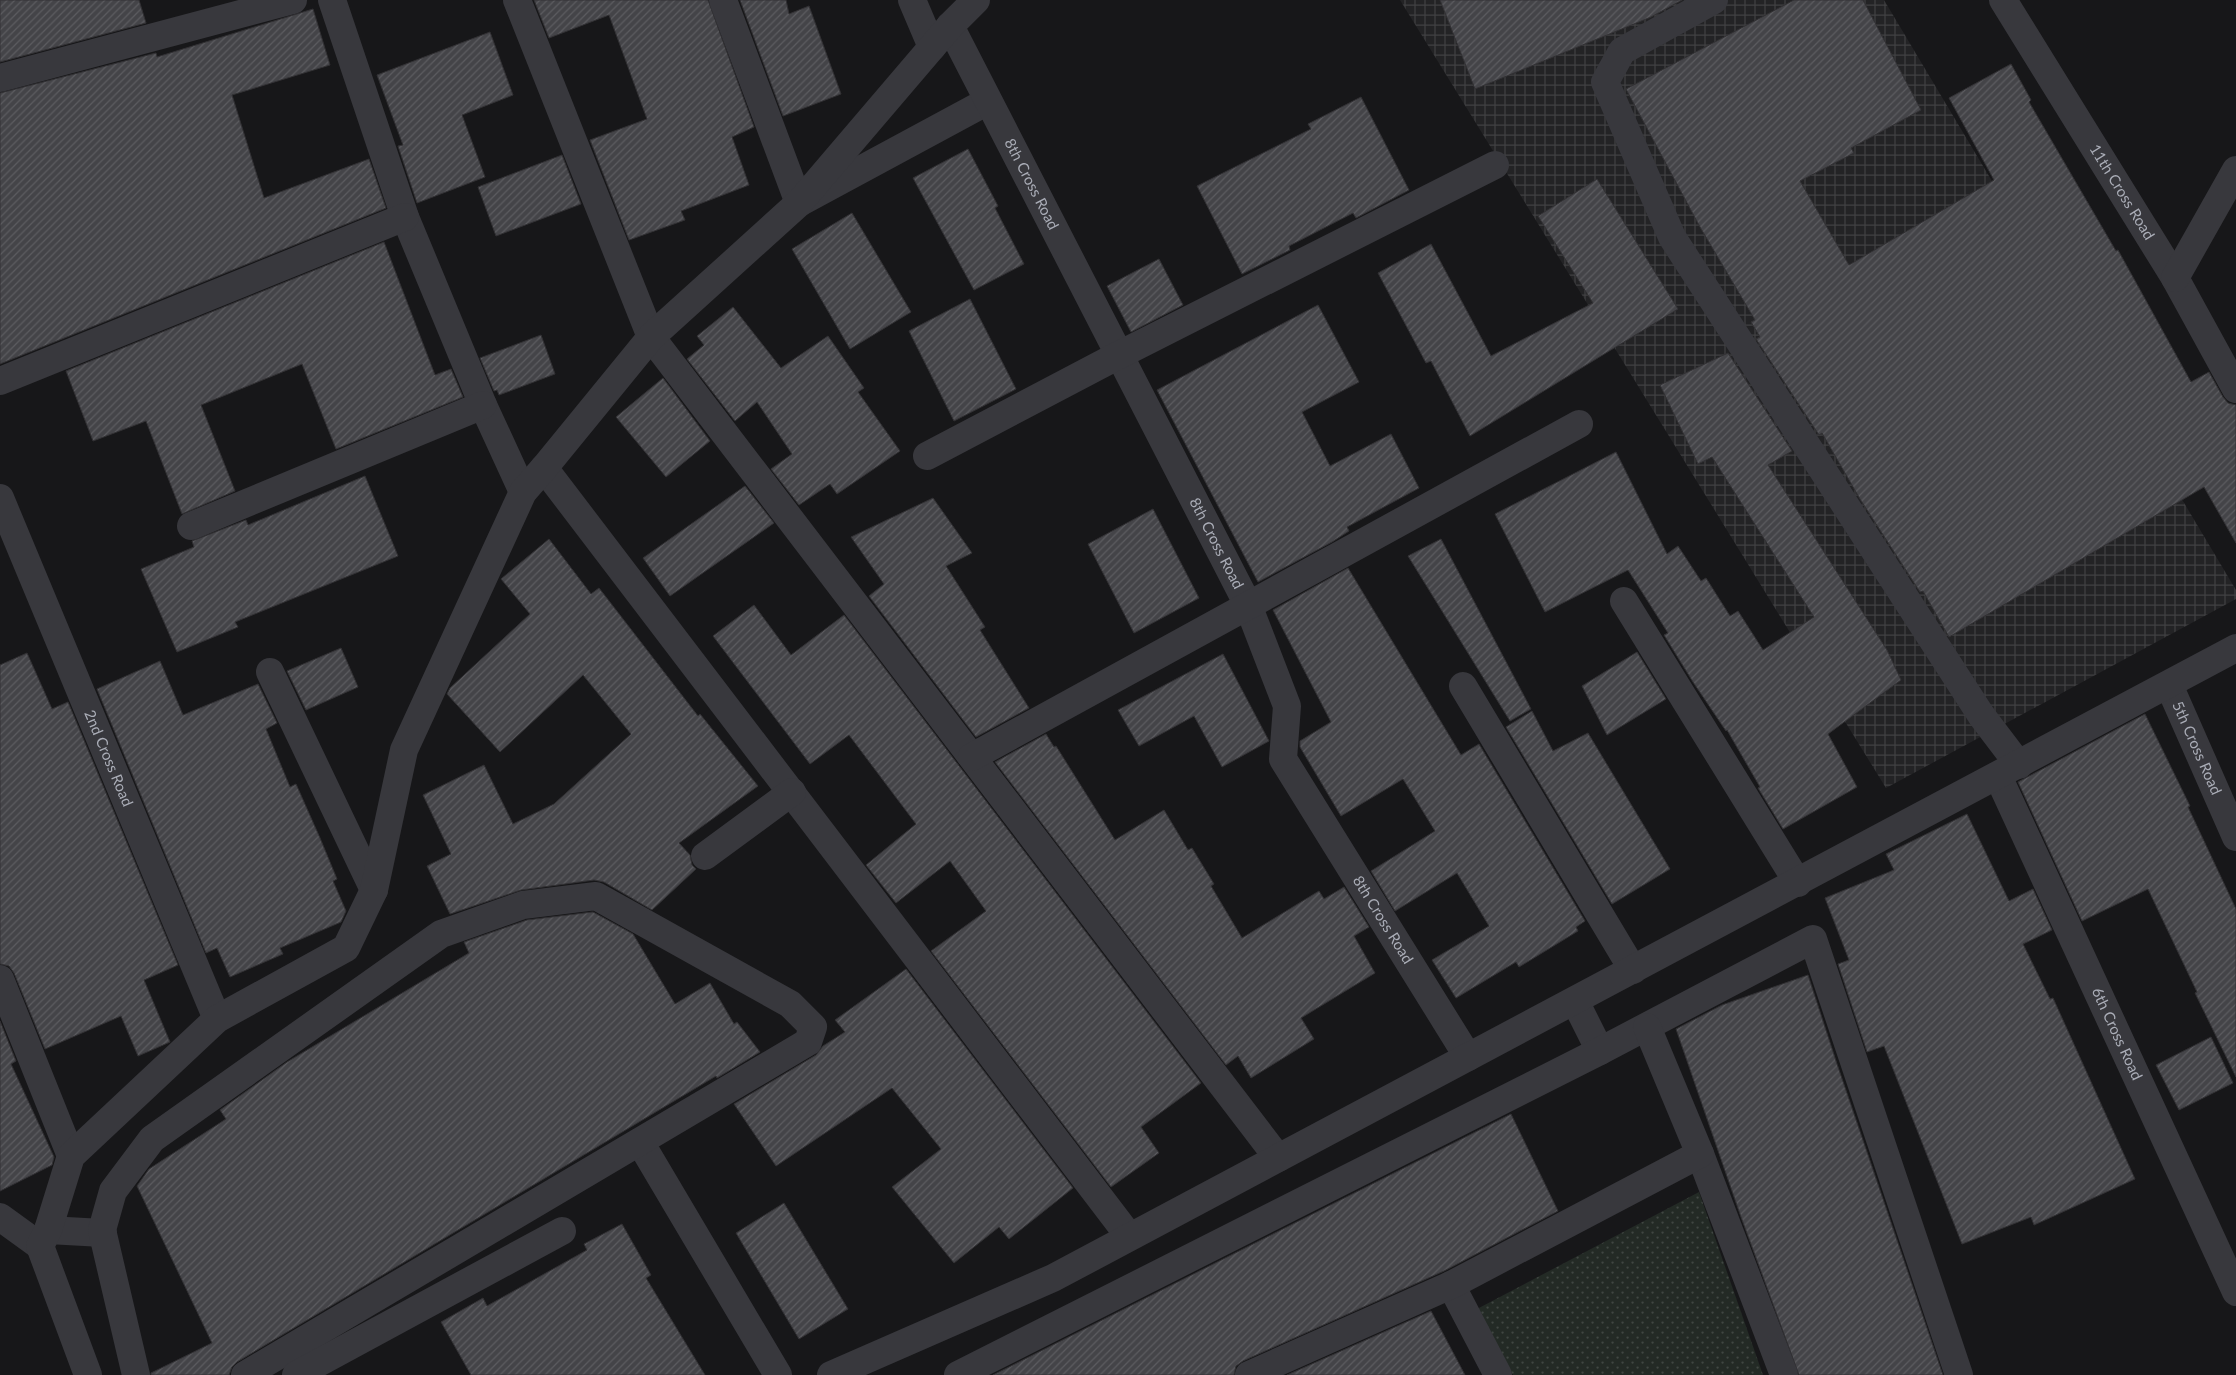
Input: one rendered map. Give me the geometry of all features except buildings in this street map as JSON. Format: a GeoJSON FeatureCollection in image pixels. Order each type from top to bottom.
{"type":"FeatureCollection","features":[{"type":"Feature","properties":{"kind":"street"},"geometry":{"type":"LineString","coordinates":[[0,78],[293,0]]}},
{"type":"Feature","properties":{"kind":"street"},"geometry":{"type":"LineString","coordinates":[[332,0],[405,217],[482,405],[523,492]]}},
{"type":"Feature","properties":{"kind":"street"},"geometry":{"type":"LineString","coordinates":[[517,0],[651,337],[1278,1158]]}},
{"type":"Feature","properties":{"kind":"street"},"geometry":{"type":"LineString","coordinates":[[723,0],[799,203]]}},
{"type":"Feature","properties":{"kind":"street"},"geometry":{"type":"LineString","coordinates":[[912,0],[932,47]]}},
{"type":"Feature","properties":{"kind":"street"},"geometry":{"type":"LineString","coordinates":[[88,1375],[44,1238],[71,1156],[217,1020],[346,948],[374,890],[404,750],[523,492],[651,337],[799,203],[950,26],[976,0]]}},
{"type":"Feature","properties":{"kind":"street","name":"6th Cross Road"},"geometry":{"type":"LineString","coordinates":[[1714,0],[1622,51],[1606,82],[1672,237],[1981,715],[2008,771],[2236,1292]]}},
{"type":"Feature","properties":{"kind":"street","name":"11th Cross Road"},"geometry":{"type":"LineString","coordinates":[[2003,0],[2175,278],[2236,389]]}},
{"type":"Feature","properties":{"kind":"street","name":"8th Cross Road"},"geometry":{"type":"LineString","coordinates":[[950,26],[1248,606],[1286,706],[1283,759],[1468,1057]]}},
{"type":"Feature","properties":{"kind":"street"},"geometry":{"type":"LineString","coordinates":[[799,203],[988,101]]}},
{"type":"Feature","properties":{"kind":"street"},"geometry":{"type":"LineString","coordinates":[[927,456],[1119,355],[1495,164]]}},
{"type":"Feature","properties":{"kind":"street"},"geometry":{"type":"LineString","coordinates":[[2175,278],[2236,170]]}},
{"type":"Feature","properties":{"kind":"street"},"geometry":{"type":"LineString","coordinates":[[0,381],[405,217]]}},
{"type":"Feature","properties":{"kind":"street"},"geometry":{"type":"LineString","coordinates":[[191,526],[482,405]]}},
{"type":"Feature","properties":{"kind":"street"},"geometry":{"type":"LineString","coordinates":[[972,757],[1579,424]]}},
{"type":"Feature","properties":{"kind":"street"},"geometry":{"type":"LineString","coordinates":[[544,468],[1129,1236]]}},
{"type":"Feature","properties":{"kind":"street","name":"2nd Cross Road"},"geometry":{"type":"LineString","coordinates":[[0,498],[217,1020]]}},
{"type":"Feature","properties":{"kind":"street"},"geometry":{"type":"LineString","coordinates":[[1624,601],[1798,883]]}},
{"type":"Feature","properties":{"kind":"street"},"geometry":{"type":"LineString","coordinates":[[845,1372],[1053,1278],[1129,1236],[1798,883],[2236,648]]}},
{"type":"Feature","properties":{"kind":"street"},"geometry":{"type":"LineString","coordinates":[[270,672],[374,890]]}},
{"type":"Feature","properties":{"kind":"street","name":"5th Cross Road"},"geometry":{"type":"LineString","coordinates":[[2169,685],[2236,837]]}},
{"type":"Feature","properties":{"kind":"street"},"geometry":{"type":"LineString","coordinates":[[1463,686],[1633,970]]}},
{"type":"Feature","properties":{"kind":"street"},"geometry":{"type":"LineString","coordinates":[[706,856],[792,792]]}},
{"type":"Feature","properties":{"kind":"street"},"geometry":{"type":"LineString","coordinates":[[136,1375],[102,1233],[113,1191],[152,1139],[440,934],[523,905],[596,896],[790,1004],[813,1027],[808,1042],[245,1375]]}},
{"type":"Feature","properties":{"kind":"street"},"geometry":{"type":"LineString","coordinates":[[958,1375],[1598,1052],[1813,938],[1959,1375]]}},
{"type":"Feature","properties":{"kind":"street"},"geometry":{"type":"LineString","coordinates":[[0,979],[71,1156]]}},
{"type":"Feature","properties":{"kind":"street"},"geometry":{"type":"LineString","coordinates":[[1571,1003],[1598,1052]]}},
{"type":"Feature","properties":{"kind":"street"},"geometry":{"type":"LineString","coordinates":[[1647,1026],[1700,1154],[1784,1375]]}},
{"type":"Feature","properties":{"kind":"street"},"geometry":{"type":"LineString","coordinates":[[640,1142],[778,1375]]}},
{"type":"Feature","properties":{"kind":"street"},"geometry":{"type":"LineString","coordinates":[[1249,1375],[1451,1285],[1700,1154]]}},
{"type":"Feature","properties":{"kind":"street"},"geometry":{"type":"LineString","coordinates":[[0,1217],[44,1238],[102,1233]]}},
{"type":"Feature","properties":{"kind":"street"},"geometry":{"type":"LineString","coordinates":[[296,1375],[562,1231]]}},
{"type":"Feature","properties":{"kind":"street"},"geometry":{"type":"LineString","coordinates":[[1451,1285],[1498,1375]]}},
{"type":"Feature","properties":{"kind":"shaded area"},"geometry":{"type":"Polygon","coordinates":[[[1400,0],[1884,0],[2236,590],[2236,599],[1886,788],[1400,0]]]}},
{"type":"Feature","properties":{"kind":"shaded area"},"geometry":{"type":"Polygon","coordinates":[[[1699,1192],[1763,1375],[1513,1375],[1477,1309],[1699,1192]]]}}]}
